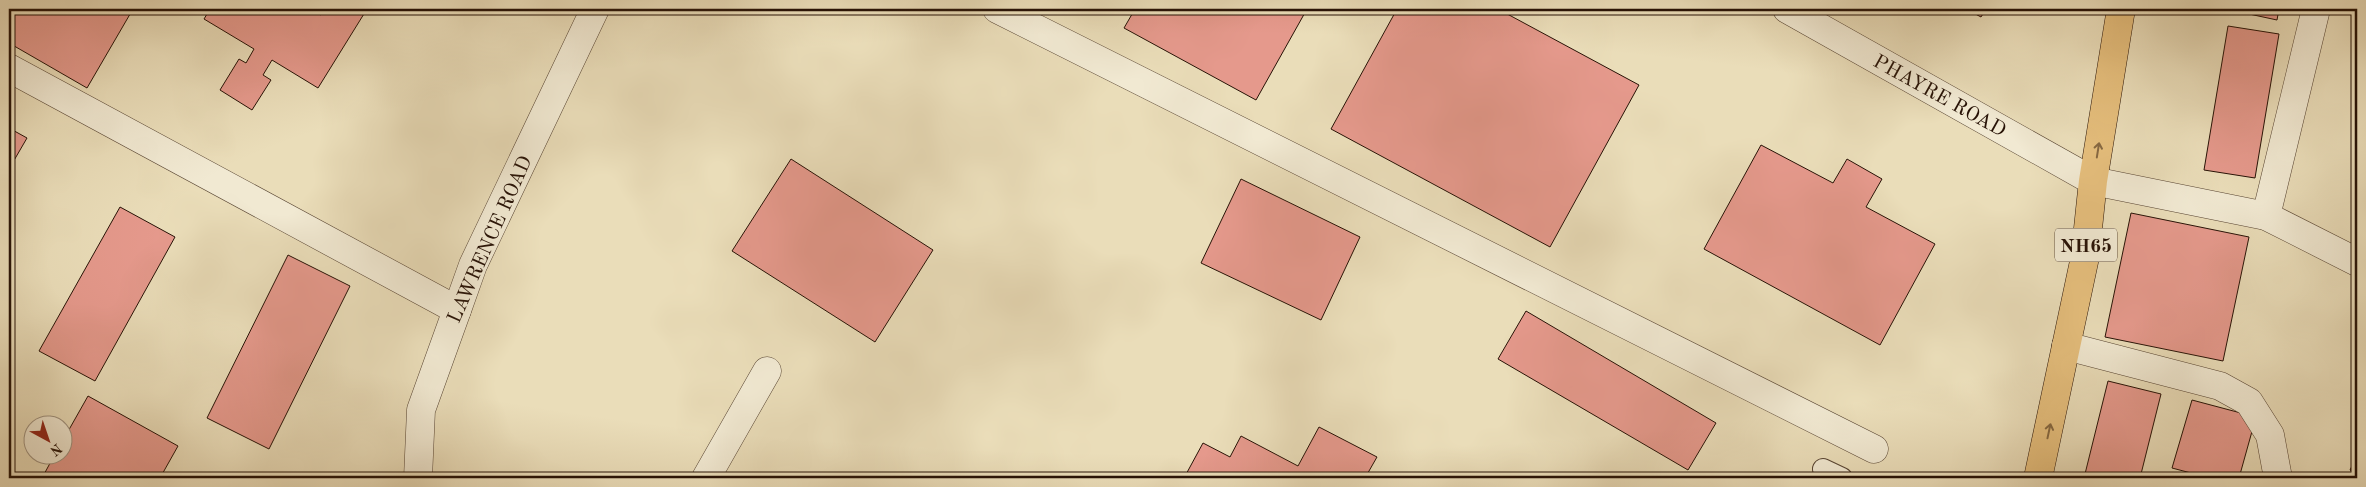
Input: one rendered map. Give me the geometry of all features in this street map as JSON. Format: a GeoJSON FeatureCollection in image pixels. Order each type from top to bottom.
{"type":"FeatureCollection","features":[{"type":"Feature","properties":{"kind":"highway","name":"NH65"},"geometry":{"type":"LineString","coordinates":[[2038,478],[2085,257],[2094,181],[2122,9]]}},
{"type":"Feature","properties":{"kind":"street","name":"LAWRENCE ROAD"},"geometry":{"type":"LineString","coordinates":[[418,478],[421,410],[456,310],[474,265],[595,9]]}},
{"type":"Feature","properties":{"kind":"street"},"geometry":{"type":"LineString","coordinates":[[997,9],[1874,449]]}},
{"type":"Feature","properties":{"kind":"street","name":"PHAYRE ROAD"},"geometry":{"type":"LineString","coordinates":[[1787,9],[2094,181],[2266,216],[2357,262]]}},
{"type":"Feature","properties":{"kind":"street"},"geometry":{"type":"LineString","coordinates":[[2266,216],[2316,9]]}},
{"type":"Feature","properties":{"kind":"street"},"geometry":{"type":"LineString","coordinates":[[9,68],[456,310]]}},
{"type":"Feature","properties":{"kind":"street"},"geometry":{"type":"LineString","coordinates":[[2066,346],[2220,386],[2249,402],[2270,435],[2278,478]]}},
{"type":"Feature","properties":{"kind":"street"},"geometry":{"type":"LineString","coordinates":[[706,478],[767,371]]}},
{"type":"Feature","properties":{"kind":"lane"},"geometry":{"type":"LineString","coordinates":[[1823,469],[1842,478]]}},
{"type":"Feature","properties":{"kind":"building"},"geometry":{"type":"Polygon","coordinates":[[[14,9],[133,9],[87,88],[9,43],[9,18],[14,9]]]}},
{"type":"Feature","properties":{"kind":"building"},"geometry":{"type":"Polygon","coordinates":[[[210,9],[275,9],[283,14],[286,9],[312,9],[321,15],[325,9],[367,9],[318,88],[272,60],[263,75],[271,80],[252,110],[220,90],[239,59],[246,63],[254,49],[204,19],[210,9]]]}},
{"type":"Feature","properties":{"kind":"building"},"geometry":{"type":"Polygon","coordinates":[[[1135,9],[1307,9],[1256,100],[1124,28],[1135,9]]]}},
{"type":"Feature","properties":{"kind":"building"},"geometry":{"type":"Polygon","coordinates":[[[1397,9],[1498,9],[1639,85],[1550,247],[1331,129],[1397,9]]]}},
{"type":"Feature","properties":{"kind":"building"},"geometry":{"type":"Polygon","coordinates":[[[1966,9],[1986,9],[1981,17],[1966,9]]]}},
{"type":"Feature","properties":{"kind":"building"},"geometry":{"type":"Polygon","coordinates":[[[2226,9],[2279,9],[2277,20],[2226,9]]]}},
{"type":"Feature","properties":{"kind":"building"},"geometry":{"type":"Polygon","coordinates":[[[2228,26],[2279,34],[2255,178],[2204,170],[2228,26]]]}},
{"type":"Feature","properties":{"kind":"building"},"geometry":{"type":"Polygon","coordinates":[[[9,128],[27,138],[9,169],[9,128]]]}},
{"type":"Feature","properties":{"kind":"building"},"geometry":{"type":"Polygon","coordinates":[[[1761,145],[1833,183],[1847,159],[1882,179],[1866,207],[1935,244],[1880,345],[1704,249],[1761,145]]]}},
{"type":"Feature","properties":{"kind":"building"},"geometry":{"type":"Polygon","coordinates":[[[791,159],[933,250],[875,342],[732,251],[791,159]]]}},
{"type":"Feature","properties":{"kind":"building"},"geometry":{"type":"Polygon","coordinates":[[[1241,179],[1360,237],[1321,320],[1201,263],[1241,179]]]}},
{"type":"Feature","properties":{"kind":"building"},"geometry":{"type":"Polygon","coordinates":[[[120,207],[175,237],[95,381],[39,351],[120,207]]]}},
{"type":"Feature","properties":{"kind":"building"},"geometry":{"type":"Polygon","coordinates":[[[2131,213],[2249,237],[2223,361],[2105,337],[2131,213]]]}},
{"type":"Feature","properties":{"kind":"building"},"geometry":{"type":"Polygon","coordinates":[[[288,255],[350,286],[269,449],[207,418],[288,255]]]}},
{"type":"Feature","properties":{"kind":"building"},"geometry":{"type":"Polygon","coordinates":[[[1526,311],[1716,423],[1688,470],[1498,359],[1526,311]]]}},
{"type":"Feature","properties":{"kind":"building"},"geometry":{"type":"Polygon","coordinates":[[[2108,381],[2161,394],[2140,478],[2084,478],[2108,381]]]}},
{"type":"Feature","properties":{"kind":"building"},"geometry":{"type":"Polygon","coordinates":[[[88,396],[178,446],[160,478],[42,478],[50,464],[72,464],[72,424],[88,396]]]}},
{"type":"Feature","properties":{"kind":"building"},"geometry":{"type":"Polygon","coordinates":[[[2192,400],[2256,417],[2239,478],[2210,478],[2172,468],[2192,400]]]}},
{"type":"Feature","properties":{"kind":"building"},"geometry":{"type":"Polygon","coordinates":[[[1319,427],[1377,457],[1365,478],[1184,478],[1203,443],[1230,457],[1241,436],[1298,466],[1319,427]]]}},
{"type":"Feature","properties":{"kind":"building"},"geometry":{"type":"Polygon","coordinates":[[[2357,456],[2357,474],[2350,470],[2357,456]]]}}]}
